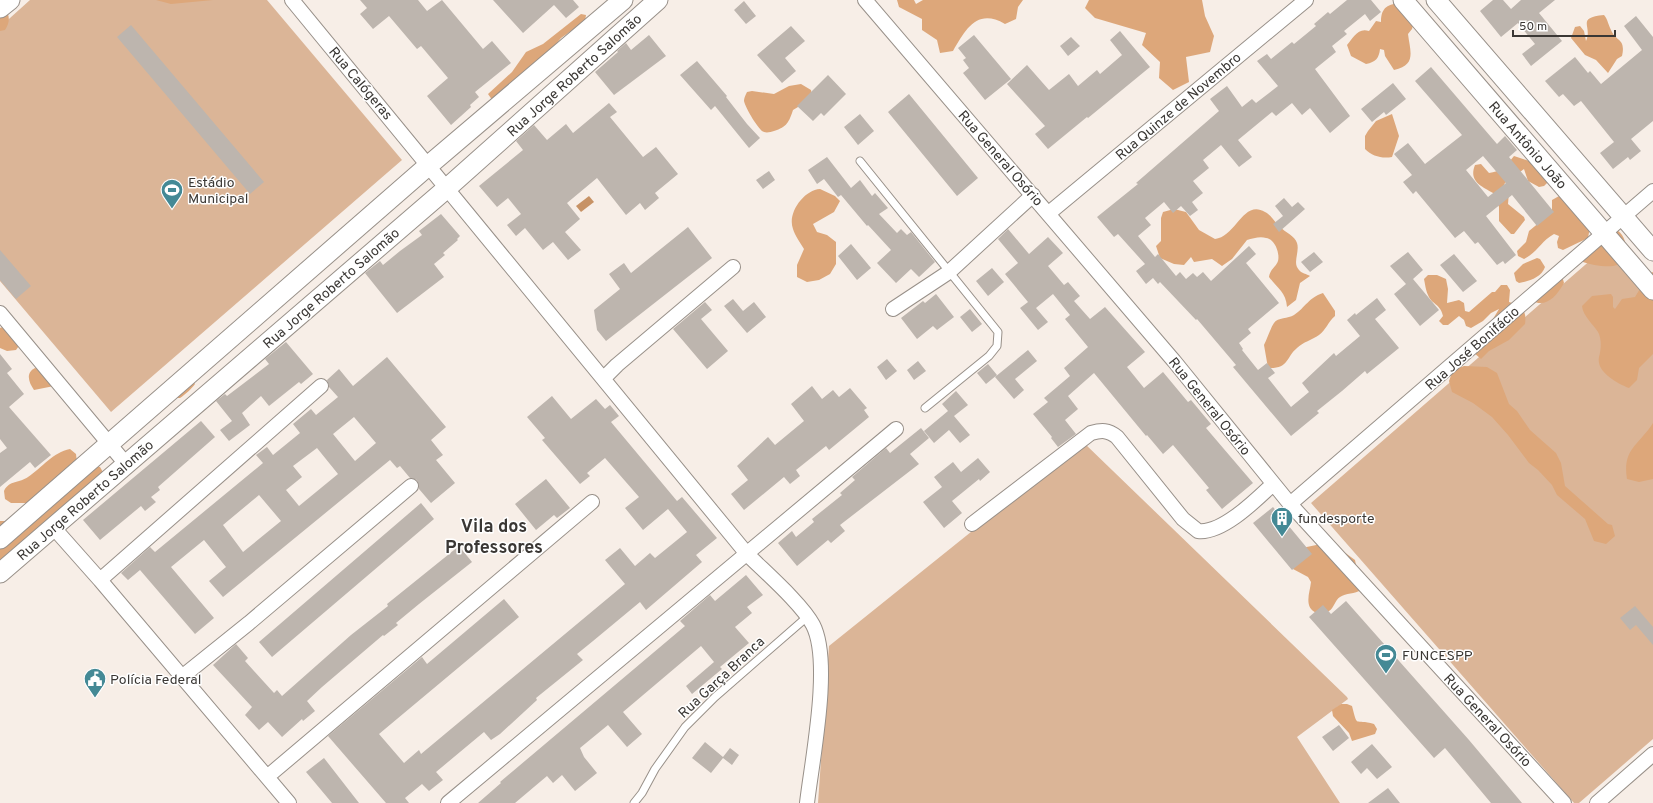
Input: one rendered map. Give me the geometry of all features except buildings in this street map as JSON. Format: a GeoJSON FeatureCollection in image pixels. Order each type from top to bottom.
{"type":"FeatureCollection","features":[{"type":"Feature","properties":{"kind":"main road"},"geometry":{"type":"LineString","coordinates":[[0,8],[10,0]]}},
{"type":"Feature","properties":{"kind":"main road","name":"Rua Jorge Roberto Salomão"},"geometry":{"type":"LineString","coordinates":[[0,539],[110,445],[429,165],[622,0]]}},
{"type":"Feature","properties":{"kind":"main road","name":"Rua Jorge Roberto Salomão"},"geometry":{"type":"LineString","coordinates":[[0,573],[446,189],[658,0]]}},
{"type":"Feature","properties":{"kind":"main road","name":"Rua Antônio João"},"geometry":{"type":"LineString","coordinates":[[1403,0],[1653,290]]}},
{"type":"Feature","properties":{"kind":"main road","name":"Rua Antônio João"},"geometry":{"type":"LineString","coordinates":[[1436,0],[1653,251]]}},
{"type":"Feature","properties":{"kind":"street","name":"Rua Calógeras"},"geometry":{"type":"LineString","coordinates":[[292,0],[747,554],[814,626],[819,642],[821,688],[807,803]]}},
{"type":"Feature","properties":{"kind":"street","name":"Rua General Osório"},"geometry":{"type":"LineString","coordinates":[[865,0],[1049,213],[1174,361],[1290,504],[1564,803]]}},
{"type":"Feature","properties":{"kind":"street","name":"Rua Quinze de Novembro"},"geometry":{"type":"LineString","coordinates":[[1049,213],[1306,0]]}},
{"type":"Feature","properties":{"kind":"street","name":"Rua José Bonifácio"},"geometry":{"type":"LineString","coordinates":[[1290,504],[1653,191]]}},
{"type":"Feature","properties":{"kind":"street"},"geometry":{"type":"LineString","coordinates":[[893,309],[948,272],[1033,195]]}},
{"type":"Feature","properties":{"kind":"street"},"geometry":{"type":"LineString","coordinates":[[604,378],[617,364],[733,267]]}},
{"type":"Feature","properties":{"kind":"street"},"geometry":{"type":"LineString","coordinates":[[0,314],[126,464]]}},
{"type":"Feature","properties":{"kind":"street"},"geometry":{"type":"LineString","coordinates":[[100,580],[321,386]]}},
{"type":"Feature","properties":{"kind":"street"},"geometry":{"type":"LineString","coordinates":[[448,803],[896,428]]}},
{"type":"Feature","properties":{"kind":"street"},"geometry":{"type":"LineString","coordinates":[[972,524],[1091,433],[1101,430],[1110,431],[1117,437],[1183,519],[1198,531],[1213,530],[1224,525],[1273,484]]}},
{"type":"Feature","properties":{"kind":"street"},"geometry":{"type":"LineString","coordinates":[[183,676],[249,623],[411,486]]}},
{"type":"Feature","properties":{"kind":"street"},"geometry":{"type":"LineString","coordinates":[[267,777],[592,502]]}},
{"type":"Feature","properties":{"kind":"street"},"geometry":{"type":"LineString","coordinates":[[53,527],[183,676],[289,803]]}},
{"type":"Feature","properties":{"kind":"street"},"geometry":{"type":"LineString","coordinates":[[1597,803],[1653,754]]}},
{"type":"Feature","properties":{"kind":"lane"},"geometry":{"type":"LineString","coordinates":[[860,161],[948,272],[998,332],[997,346],[989,356],[925,408]]}},
{"type":"Feature","properties":{"kind":"lane","name":"Rua Garça Branca"},"geometry":{"type":"LineString","coordinates":[[634,803],[642,793],[654,769],[685,727],[715,697],[807,617]]}},
{"type":"Feature","properties":{"kind":"shaded area"},"geometry":{"type":"Polygon","coordinates":[[[0,0],[7,11],[9,22],[5,30],[0,31],[0,0]]]}},
{"type":"Feature","properties":{"kind":"shaded area","name":"Estádio Municipal"},"geometry":{"type":"Polygon","coordinates":[[[30,0],[267,0],[402,160],[111,412],[0,281],[0,27],[30,0]]]}},
{"type":"Feature","properties":{"kind":"shaded area"},"geometry":{"type":"Polygon","coordinates":[[[156,0],[213,0],[171,4],[156,0]]]}},
{"type":"Feature","properties":{"kind":"shaded area"},"geometry":{"type":"Polygon","coordinates":[[[897,0],[914,0],[916,4],[923,0],[1023,0],[1018,7],[1016,19],[1005,24],[987,18],[973,23],[953,51],[940,53],[937,40],[922,30],[922,19],[899,7],[897,0]]]}},
{"type":"Feature","properties":{"kind":"shaded area"},"geometry":{"type":"Polygon","coordinates":[[[1089,0],[1202,0],[1205,16],[1214,36],[1210,52],[1186,57],[1189,82],[1173,90],[1159,78],[1160,62],[1142,45],[1146,33],[1095,18],[1085,8],[1089,0]]]}},
{"type":"Feature","properties":{"kind":"shaded area"},"geometry":{"type":"Polygon","coordinates":[[[1402,3],[1415,18],[1412,29],[1408,34],[1411,52],[1409,61],[1406,65],[1394,70],[1385,56],[1384,50],[1380,49],[1379,55],[1376,59],[1366,64],[1351,56],[1347,45],[1356,34],[1365,30],[1369,31],[1376,21],[1381,22],[1382,13],[1386,7],[1393,4],[1402,3]]]}},
{"type":"Feature","properties":{"kind":"shaded area"},"geometry":{"type":"Polygon","coordinates":[[[581,14],[586,15],[585,21],[561,38],[550,51],[495,104],[488,94],[512,72],[526,52],[543,44],[581,14]]]}},
{"type":"Feature","properties":{"kind":"shaded area"},"geometry":{"type":"Polygon","coordinates":[[[1604,15],[1613,34],[1623,46],[1622,56],[1617,59],[1608,73],[1596,60],[1585,55],[1571,38],[1575,27],[1580,26],[1584,31],[1586,41],[1588,36],[1587,21],[1595,16],[1604,15]]]}},
{"type":"Feature","properties":{"kind":"shaded area"},"geometry":{"type":"Polygon","coordinates":[[[801,84],[811,90],[812,96],[793,110],[789,121],[785,126],[774,131],[762,131],[752,118],[745,104],[744,99],[747,92],[752,91],[774,94],[789,86],[801,84]]]}},
{"type":"Feature","properties":{"kind":"shaded area"},"geometry":{"type":"Polygon","coordinates":[[[1392,114],[1399,136],[1392,157],[1385,158],[1374,155],[1365,149],[1365,136],[1376,121],[1392,114]]]}},
{"type":"Feature","properties":{"kind":"shaded area"},"geometry":{"type":"Polygon","coordinates":[[[1514,156],[1529,161],[1533,156],[1557,173],[1544,186],[1539,187],[1528,181],[1524,169],[1505,183],[1502,188],[1509,192],[1508,204],[1524,217],[1525,220],[1514,234],[1511,234],[1499,221],[1499,207],[1495,194],[1475,180],[1473,171],[1475,165],[1481,164],[1489,173],[1500,170],[1514,156]]]}},
{"type":"Feature","properties":{"kind":"shaded area"},"geometry":{"type":"Polygon","coordinates":[[[820,189],[835,196],[840,201],[834,212],[813,224],[817,232],[827,235],[836,242],[836,264],[830,274],[819,280],[807,282],[797,277],[797,265],[804,249],[794,232],[792,216],[798,203],[808,193],[820,189]]]}},
{"type":"Feature","properties":{"kind":"shaded area"},"geometry":{"type":"Polygon","coordinates":[[[1568,191],[1590,227],[1588,238],[1563,250],[1558,248],[1557,242],[1559,236],[1554,234],[1529,256],[1524,259],[1518,256],[1517,251],[1526,242],[1529,231],[1552,212],[1552,200],[1568,191]]]}},
{"type":"Feature","properties":{"kind":"shaded area"},"geometry":{"type":"Polygon","coordinates":[[[589,196],[594,202],[581,212],[576,206],[589,196]]]}},
{"type":"Feature","properties":{"kind":"shaded area"},"geometry":{"type":"Polygon","coordinates":[[[1174,209],[1186,212],[1199,230],[1215,239],[1222,237],[1229,232],[1245,214],[1251,210],[1257,209],[1267,213],[1296,241],[1298,246],[1296,261],[1297,267],[1301,272],[1310,276],[1300,283],[1296,300],[1287,307],[1281,290],[1269,277],[1278,261],[1277,250],[1272,241],[1264,237],[1247,240],[1232,259],[1222,266],[1212,259],[1194,262],[1191,257],[1184,265],[1174,264],[1160,258],[1156,246],[1161,241],[1161,218],[1163,212],[1174,209]]]}},
{"type":"Feature","properties":{"kind":"shaded area"},"geometry":{"type":"Polygon","coordinates":[[[1613,227],[1621,234],[1626,247],[1625,256],[1621,263],[1614,266],[1605,266],[1583,262],[1581,257],[1613,227]]]}},
{"type":"Feature","properties":{"kind":"shaded area"},"geometry":{"type":"Polygon","coordinates":[[[1608,245],[1653,297],[1653,739],[1579,803],[1574,803],[1311,503],[1608,245]]]}},
{"type":"Feature","properties":{"kind":"shaded area"},"geometry":{"type":"Polygon","coordinates":[[[1537,258],[1540,259],[1545,267],[1541,274],[1527,281],[1519,283],[1516,281],[1514,273],[1523,264],[1537,258]]]}},
{"type":"Feature","properties":{"kind":"shaded area"},"geometry":{"type":"Polygon","coordinates":[[[1561,272],[1564,283],[1556,295],[1547,302],[1536,302],[1530,300],[1524,295],[1529,288],[1561,272]]]}},
{"type":"Feature","properties":{"kind":"shaded area"},"geometry":{"type":"Polygon","coordinates":[[[1653,272],[1653,354],[1639,368],[1637,380],[1629,388],[1613,380],[1601,367],[1599,362],[1601,344],[1600,338],[1596,329],[1586,317],[1582,306],[1592,296],[1611,294],[1613,297],[1613,307],[1615,309],[1622,299],[1635,297],[1649,274],[1653,272]]]}},
{"type":"Feature","properties":{"kind":"shaded area"},"geometry":{"type":"Polygon","coordinates":[[[1428,275],[1437,275],[1446,279],[1448,289],[1447,303],[1459,300],[1464,303],[1465,311],[1469,312],[1492,292],[1495,292],[1501,285],[1507,285],[1510,290],[1509,302],[1523,309],[1525,324],[1509,340],[1489,351],[1481,359],[1473,352],[1499,309],[1471,328],[1466,326],[1464,320],[1459,316],[1448,325],[1443,325],[1439,321],[1443,316],[1442,312],[1432,301],[1427,292],[1424,279],[1428,275]]]}},
{"type":"Feature","properties":{"kind":"shaded area"},"geometry":{"type":"Polygon","coordinates":[[[1323,293],[1335,311],[1335,316],[1321,333],[1293,351],[1284,364],[1280,367],[1268,368],[1264,345],[1274,323],[1278,320],[1294,315],[1310,300],[1323,293]]]}},
{"type":"Feature","properties":{"kind":"shaded area"},"geometry":{"type":"Polygon","coordinates":[[[5,326],[21,343],[16,350],[7,351],[0,348],[0,328],[5,326]]]}},
{"type":"Feature","properties":{"kind":"shaded area"},"geometry":{"type":"Polygon","coordinates":[[[1464,366],[1487,367],[1497,373],[1509,404],[1517,411],[1530,430],[1556,453],[1561,463],[1565,486],[1608,524],[1612,525],[1615,536],[1606,544],[1594,541],[1585,519],[1557,495],[1552,485],[1529,463],[1492,417],[1473,403],[1452,392],[1449,381],[1453,370],[1464,366]]]}},
{"type":"Feature","properties":{"kind":"shaded area"},"geometry":{"type":"Polygon","coordinates":[[[35,368],[38,369],[54,386],[34,390],[29,381],[29,375],[35,368]]]}},
{"type":"Feature","properties":{"kind":"shaded area"},"geometry":{"type":"Polygon","coordinates":[[[193,381],[195,384],[186,393],[180,398],[174,398],[193,381]]]}},
{"type":"Feature","properties":{"kind":"shaded area"},"geometry":{"type":"Polygon","coordinates":[[[1653,423],[1653,479],[1639,482],[1627,479],[1626,469],[1629,454],[1653,423]]]}},
{"type":"Feature","properties":{"kind":"shaded area"},"geometry":{"type":"Polygon","coordinates":[[[1083,442],[1347,697],[1348,699],[1297,737],[1340,803],[818,803],[829,646],[1083,442]]]}},
{"type":"Feature","properties":{"kind":"shaded area"},"geometry":{"type":"Polygon","coordinates":[[[70,449],[76,454],[77,463],[27,503],[11,503],[5,499],[4,491],[6,487],[12,483],[25,479],[58,453],[70,449]]]}},
{"type":"Feature","properties":{"kind":"shaded area"},"geometry":{"type":"Polygon","coordinates":[[[94,466],[100,467],[104,474],[0,577],[0,521],[9,521],[94,466]]]}},
{"type":"Feature","properties":{"kind":"shaded area"},"geometry":{"type":"Polygon","coordinates":[[[1321,544],[1333,544],[1355,560],[1361,590],[1340,597],[1331,610],[1321,614],[1313,611],[1310,607],[1308,599],[1311,582],[1308,577],[1293,569],[1302,548],[1321,544]]]}},
{"type":"Feature","properties":{"kind":"shaded area"},"geometry":{"type":"Polygon","coordinates":[[[1341,704],[1352,706],[1356,720],[1374,724],[1377,729],[1375,734],[1352,741],[1349,733],[1333,716],[1332,710],[1341,704]]]}},
{"type":"Feature","properties":{"kind":"place","name":"Estádio Municipal"},"geometry":{"type":"Point","coordinates":[172,210]}},
{"type":"Feature","properties":{"kind":"place","name":"fundesporte"},"geometry":{"type":"Point","coordinates":[1282,538]}},
{"type":"Feature","properties":{"kind":"place","name":"FUNCESPP"},"geometry":{"type":"Point","coordinates":[1386,674]}},
{"type":"Feature","properties":{"kind":"place","name":"Polícia Federal"},"geometry":{"type":"Point","coordinates":[95,698]}},
{"type":"Feature","properties":{"kind":"district","name":"Vila dos Professores"},"geometry":{"type":"Point","coordinates":[494,536]}}]}
